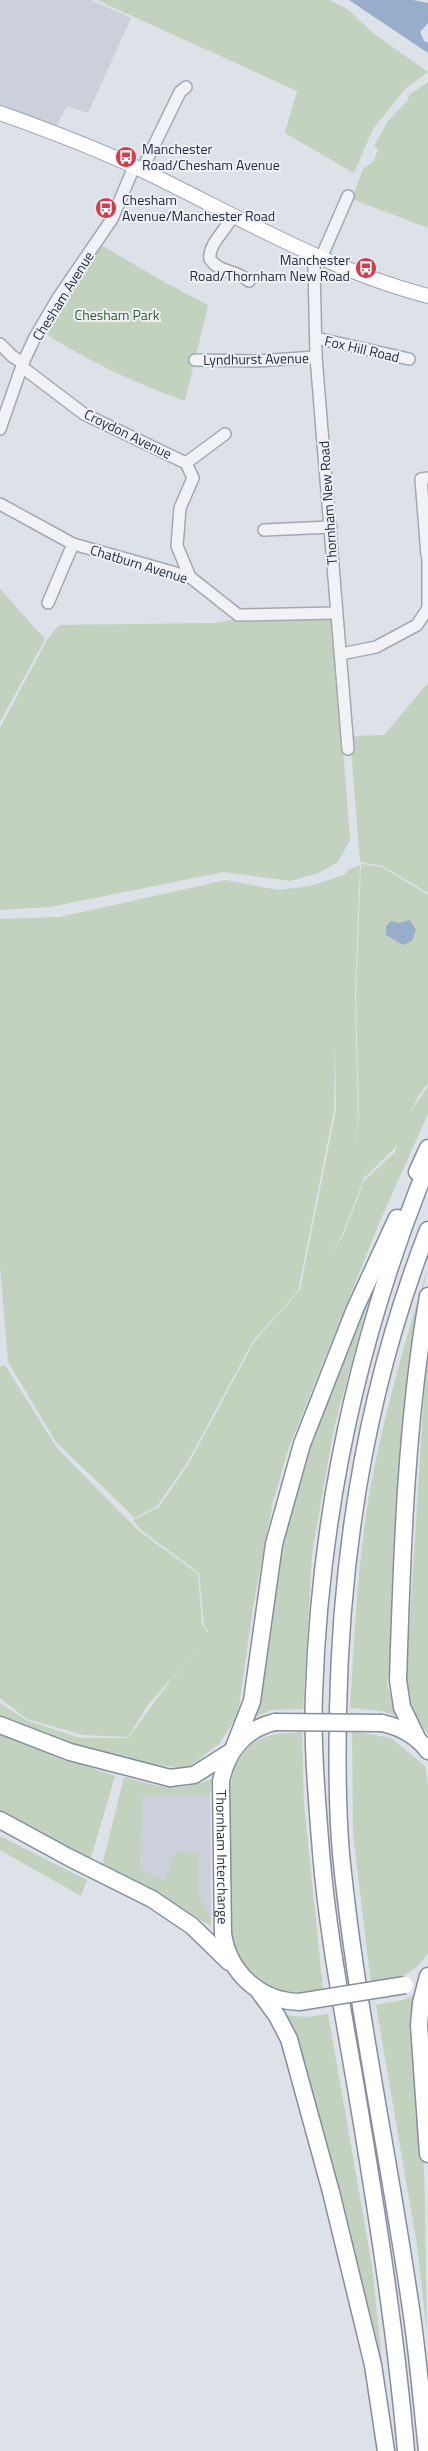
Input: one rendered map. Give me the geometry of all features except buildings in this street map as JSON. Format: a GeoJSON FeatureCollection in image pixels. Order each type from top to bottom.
{"type":"FeatureCollection","features":[{"type":"Feature","properties":{"kind":"highway"},"geometry":{"type":"LineString","coordinates":[[0,1725],[70,1752],[170,1778],[186,1777],[207,1768],[233,1749],[252,1702],[274,1544],[302,1444],[355,1309],[428,1148]]}},
{"type":"Feature","properties":{"kind":"highway"},"geometry":{"type":"LineString","coordinates":[[406,2451],[383,2262],[327,1912],[321,1844],[314,1698],[322,1571],[345,1428],[384,1282],[428,1164]]}},
{"type":"Feature","properties":{"kind":"highway"},"geometry":{"type":"LineString","coordinates":[[427,2451],[412,2312],[352,1941],[341,1851],[337,1749],[339,1657],[353,1517],[372,1410],[410,1275],[428,1230]]}},
{"type":"Feature","properties":{"kind":"highway"},"geometry":{"type":"LineString","coordinates":[[423,1746],[402,1707],[398,1680],[412,1421],[417,1364],[428,1296]]}},
{"type":"Feature","properties":{"kind":"highway","name":"Thornham Interchange"},"geometry":{"type":"LineString","coordinates":[[423,1746],[402,1730],[382,1723],[275,1722],[248,1733],[233,1749],[221,1781],[222,1926],[226,1947],[237,1971],[258,1990],[277,1999],[299,2002],[404,1985],[428,1969]]}},
{"type":"Feature","properties":{"kind":"highway"},"geometry":{"type":"LineString","coordinates":[[0,1820],[152,1899],[192,1926],[237,1971]]}},
{"type":"Feature","properties":{"kind":"highway"},"geometry":{"type":"LineString","coordinates":[[428,1976],[421,2003],[419,2025],[428,2154]]}},
{"type":"Feature","properties":{"kind":"highway"},"geometry":{"type":"LineString","coordinates":[[258,1990],[285,2030],[297,2068],[331,2192],[373,2365],[386,2451]]}},
{"type":"Feature","properties":{"kind":"main road"},"geometry":{"type":"LineString","coordinates":[[0,113],[138,169],[319,257],[381,282],[428,296]]}},
{"type":"Feature","properties":{"kind":"street","name":"Chesham Avenue"},"geometry":{"type":"LineString","coordinates":[[0,429],[22,365],[35,337],[58,298],[112,220],[180,92],[186,87]]}},
{"type":"Feature","properties":{"kind":"street","name":"Thornham New Road"},"geometry":{"type":"LineString","coordinates":[[348,196],[314,265],[316,358],[348,749]]}},
{"type":"Feature","properties":{"kind":"street"},"geometry":{"type":"LineString","coordinates":[[232,215],[227,228],[213,243],[209,253],[210,259],[218,268],[237,267],[249,281]]}},
{"type":"Feature","properties":{"kind":"street","name":"Fox Hill Road"},"geometry":{"type":"LineString","coordinates":[[316,338],[408,359]]}},
{"type":"Feature","properties":{"kind":"street","name":"Croydon Avenue"},"geometry":{"type":"LineString","coordinates":[[0,344],[22,365],[84,414],[186,463],[193,478],[180,508],[177,546],[190,577]]}},
{"type":"Feature","properties":{"kind":"street","name":"Lyndhurst Avenue"},"geometry":{"type":"LineString","coordinates":[[195,360],[257,361],[316,358]]}},
{"type":"Feature","properties":{"kind":"street"},"geometry":{"type":"LineString","coordinates":[[186,463],[225,434]]}},
{"type":"Feature","properties":{"kind":"street"},"geometry":{"type":"LineString","coordinates":[[341,654],[376,647],[417,625],[428,607],[427,555],[421,479],[428,478]]}},
{"type":"Feature","properties":{"kind":"street","name":"Chatburn Avenue"},"geometry":{"type":"LineString","coordinates":[[0,504],[72,544],[190,577],[238,615],[336,613]]}},
{"type":"Feature","properties":{"kind":"street"},"geometry":{"type":"LineString","coordinates":[[264,530],[331,527]]}},
{"type":"Feature","properties":{"kind":"street"},"geometry":{"type":"LineString","coordinates":[[48,603],[72,544]]}},
{"type":"Feature","properties":{"kind":"shaded area"},"geometry":{"type":"Polygon","coordinates":[[[0,0],[91,0],[131,18],[88,113],[67,106],[54,130],[0,106],[0,0]]]}},
{"type":"Feature","properties":{"kind":"shaded area"},"geometry":{"type":"Polygon","coordinates":[[[143,1795],[210,1795],[211,1920],[198,1893],[198,1853],[166,1882],[140,1870],[143,1795]]]}},
{"type":"Feature","properties":{"kind":"green space"},"geometry":{"type":"Polygon","coordinates":[[[97,0],[329,0],[347,9],[373,33],[428,72],[406,88],[373,129],[354,173],[285,133],[297,91],[97,0]]]}},
{"type":"Feature","properties":{"kind":"green space"},"geometry":{"type":"Polygon","coordinates":[[[428,82],[428,228],[352,199],[363,169],[374,161],[378,149],[374,146],[388,121],[408,100],[409,95],[428,82]]]}},
{"type":"Feature","properties":{"kind":"green space","name":"Chesham Park"},"geometry":{"type":"Polygon","coordinates":[[[101,245],[167,284],[208,305],[185,401],[114,372],[46,334],[61,303],[101,245]]]}},
{"type":"Feature","properties":{"kind":"green space"},"geometry":{"type":"Polygon","coordinates":[[[0,589],[45,639],[0,722],[0,589]]]}},
{"type":"Feature","properties":{"kind":"green space"},"geometry":{"type":"Polygon","coordinates":[[[333,617],[350,840],[338,862],[319,873],[290,881],[224,872],[50,907],[0,910],[0,728],[47,640],[59,625],[214,623],[236,619],[333,617]]]}},
{"type":"Feature","properties":{"kind":"green space"},"geometry":{"type":"Polygon","coordinates":[[[428,683],[428,893],[383,866],[360,862],[350,736],[384,735],[428,683]]]}},
{"type":"Feature","properties":{"kind":"green space"},"geometry":{"type":"Polygon","coordinates":[[[361,864],[382,867],[428,895],[428,1083],[409,1114],[428,1086],[428,1114],[380,1221],[288,1450],[273,1502],[253,1607],[238,1714],[219,1744],[186,1769],[138,1761],[91,1749],[45,1734],[0,1716],[0,1703],[26,1720],[80,1738],[128,1738],[171,1680],[203,1643],[147,1706],[128,1737],[83,1735],[27,1719],[0,1698],[0,1367],[5,1365],[57,1448],[139,1531],[198,1574],[202,1625],[210,1635],[204,1625],[199,1573],[141,1530],[133,1520],[159,1507],[188,1465],[254,1342],[300,1290],[336,1110],[335,1044],[334,1110],[298,1291],[253,1341],[187,1463],[157,1506],[135,1518],[56,1442],[8,1362],[0,1266],[0,919],[60,917],[226,880],[278,890],[311,886],[344,875],[348,870],[360,865],[355,995],[358,1119],[353,1152],[359,1118],[356,996],[361,864]],[[397,1143],[394,1149],[364,1178],[343,1233],[330,1256],[344,1234],[364,1181],[395,1152],[397,1143]]]}},
{"type":"Feature","properties":{"kind":"green space"},"geometry":{"type":"Polygon","coordinates":[[[428,1267],[417,1316],[407,1380],[394,1631],[387,1684],[396,1716],[382,1711],[350,1708],[356,1618],[364,1529],[374,1469],[398,1368],[428,1267]]]}},
{"type":"Feature","properties":{"kind":"green space"},"geometry":{"type":"Polygon","coordinates":[[[374,1279],[334,1428],[312,1554],[303,1709],[271,1710],[253,1718],[277,1556],[303,1457],[374,1279]]]}},
{"type":"Feature","properties":{"kind":"green space"},"geometry":{"type":"Polygon","coordinates":[[[428,1359],[428,1734],[417,1720],[405,1697],[424,1394],[428,1359]]]}},
{"type":"Feature","properties":{"kind":"green space"},"geometry":{"type":"Polygon","coordinates":[[[352,1731],[391,1738],[425,1766],[428,1785],[428,1953],[417,1966],[404,1976],[371,1984],[353,1833],[352,1731]]]}},
{"type":"Feature","properties":{"kind":"green space"},"geometry":{"type":"Polygon","coordinates":[[[302,1732],[304,1804],[323,1989],[285,1992],[267,1985],[255,1977],[241,1963],[234,1950],[230,1929],[229,1907],[229,1818],[233,1771],[236,1760],[243,1751],[257,1740],[265,1737],[302,1732]]]}},
{"type":"Feature","properties":{"kind":"green space"},"geometry":{"type":"Polygon","coordinates":[[[0,1734],[22,1744],[115,1776],[90,1861],[0,1815],[0,1734]]]}},
{"type":"Feature","properties":{"kind":"green space"},"geometry":{"type":"Polygon","coordinates":[[[124,1777],[148,1784],[168,1787],[188,1786],[212,1779],[210,1795],[143,1795],[140,1869],[165,1881],[175,1852],[198,1853],[198,1893],[211,1920],[211,1926],[143,1886],[102,1866],[124,1777]]]}},
{"type":"Feature","properties":{"kind":"green space"},"geometry":{"type":"Polygon","coordinates":[[[0,1836],[87,1880],[81,1896],[0,1850],[0,1836]]]}},
{"type":"Feature","properties":{"kind":"green space"},"geometry":{"type":"Polygon","coordinates":[[[419,1993],[427,2334],[417,2245],[376,2005],[403,2000],[419,1993]]]}},
{"type":"Feature","properties":{"kind":"green space"},"geometry":{"type":"Polygon","coordinates":[[[328,2014],[372,2266],[388,2419],[282,2015],[306,2017],[328,2014]]]}},
{"type":"Feature","properties":{"kind":"water"},"geometry":{"type":"Polygon","coordinates":[[[349,0],[413,0],[428,3],[428,23],[420,32],[424,41],[428,43],[428,53],[349,0]]]}},
{"type":"Feature","properties":{"kind":"water"},"geometry":{"type":"Polygon","coordinates":[[[410,920],[416,930],[412,941],[403,945],[386,935],[386,926],[391,921],[399,923],[410,920]]]}},
{"type":"Feature","properties":{"kind":"place","name":"Manchester Road/Chesham Avenue"},"geometry":{"type":"Point","coordinates":[126,157]}},
{"type":"Feature","properties":{"kind":"place","name":"Chesham Avenue/Manchester Road"},"geometry":{"type":"Point","coordinates":[106,208]}},
{"type":"Feature","properties":{"kind":"place","name":"Manchester Road/Thornham New Road"},"geometry":{"type":"Point","coordinates":[366,268]}}]}
